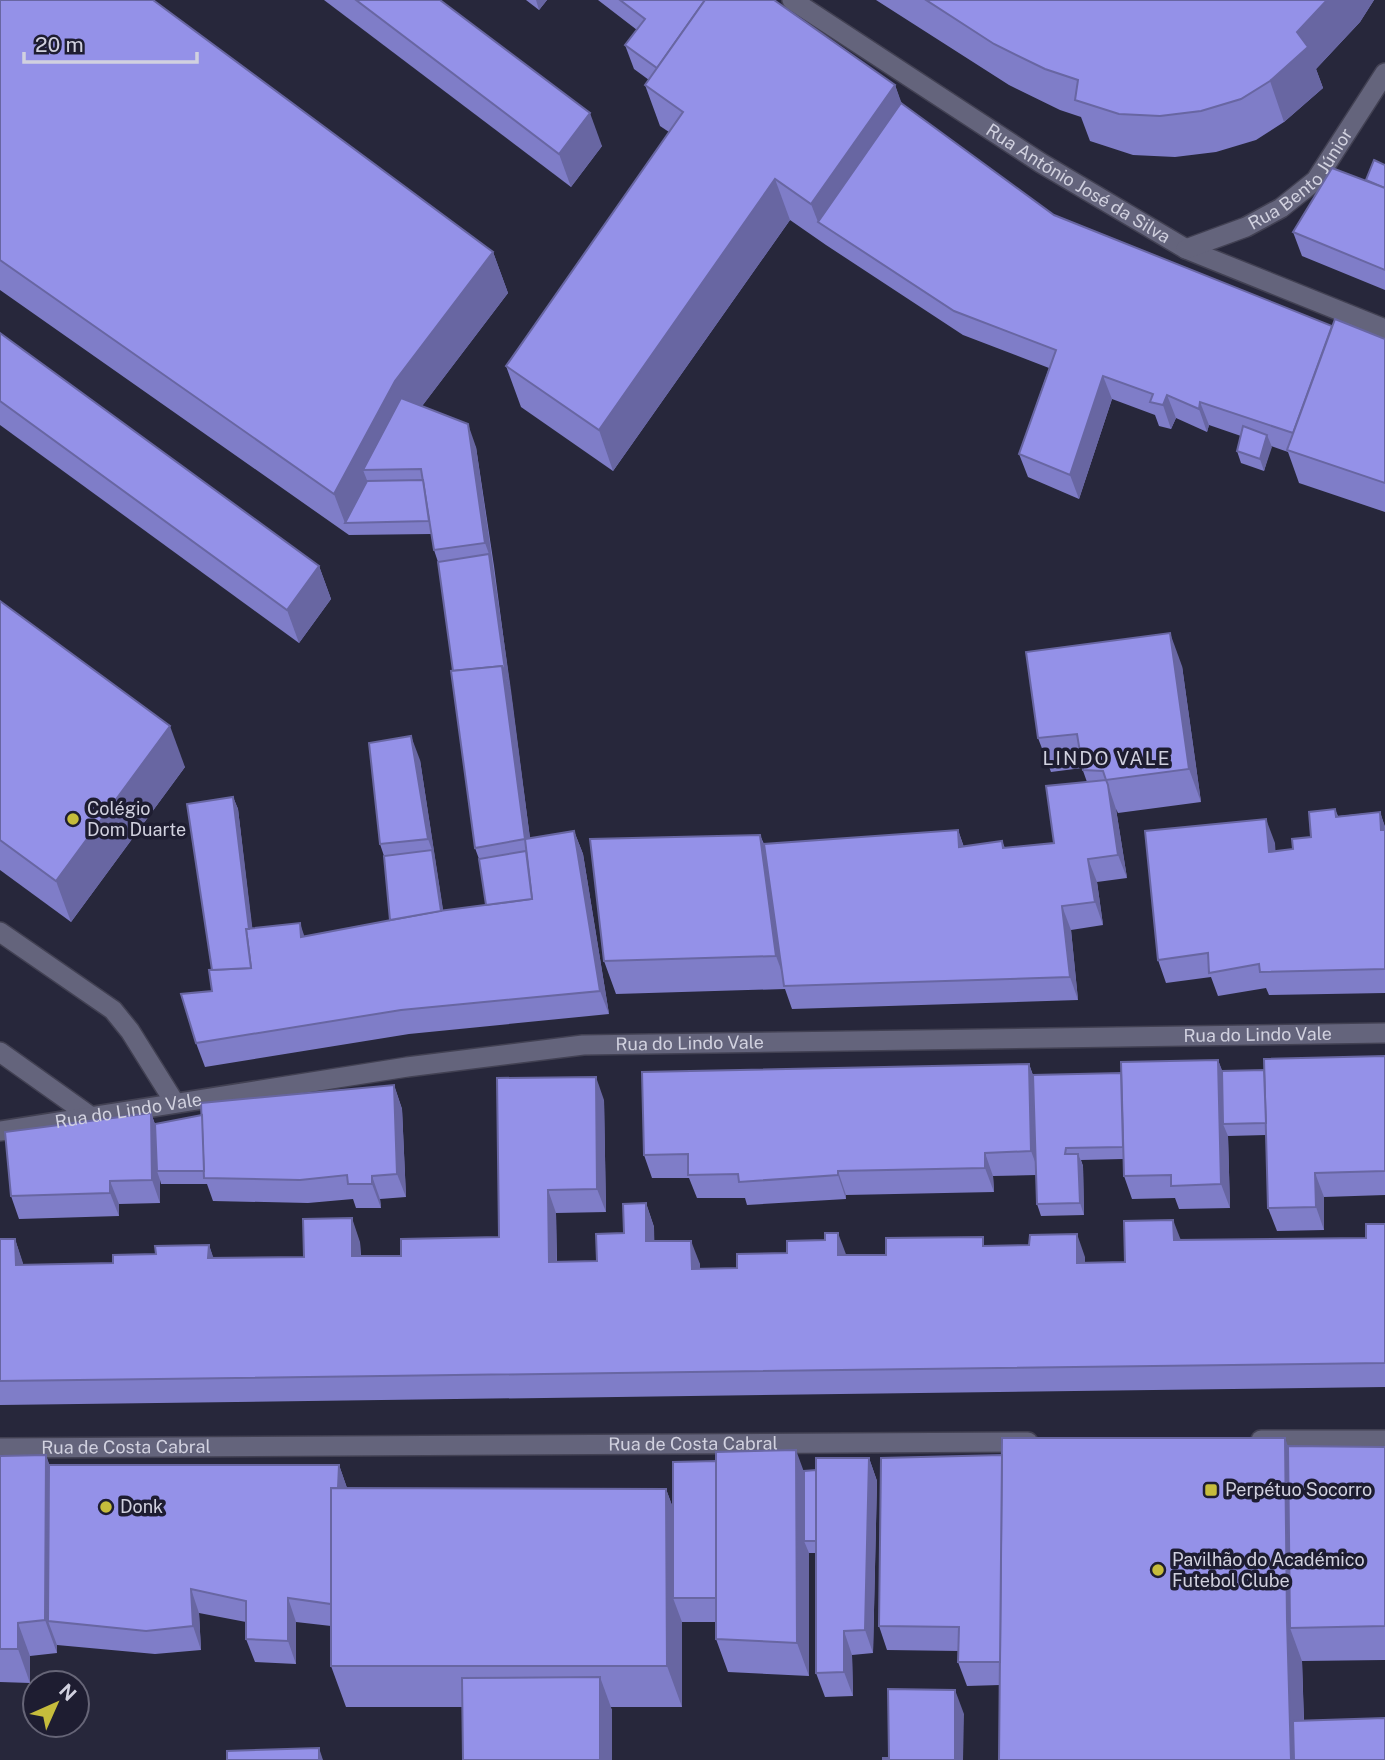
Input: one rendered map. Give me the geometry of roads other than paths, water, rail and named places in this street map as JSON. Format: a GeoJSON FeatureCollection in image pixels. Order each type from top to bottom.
{"type":"FeatureCollection","features":[{"type":"Feature","properties":{"kind":"street","name":"Rua António José da Silva"},"geometry":{"type":"LineString","coordinates":[[792,0],[1041,163],[1186,248],[1385,329]]}},
{"type":"Feature","properties":{"kind":"street","name":"Rua Bento Júnior"},"geometry":{"type":"LineString","coordinates":[[1186,248],[1258,220],[1281,208],[1316,180],[1385,73]]}},
{"type":"Feature","properties":{"kind":"street"},"geometry":{"type":"LineString","coordinates":[[0,932],[113,1010],[130,1031],[175,1103]]}},
{"type":"Feature","properties":{"kind":"street","name":"Rua do Lindo Vale"},"geometry":{"type":"LineString","coordinates":[[0,1131],[407,1066],[583,1045],[1385,1033]]}},
{"type":"Feature","properties":{"kind":"street"},"geometry":{"type":"LineString","coordinates":[[0,1052],[90,1116]]}},
{"type":"Feature","properties":{"kind":"street"},"geometry":{"type":"LineString","coordinates":[[1246,1440],[1385,1440]]}},
{"type":"Feature","properties":{"kind":"street","name":"Rua de Costa Cabral"},"geometry":{"type":"LineString","coordinates":[[0,1448],[1052,1441]]}},
{"type":"Feature","properties":{"kind":"place","name":"Colégio Dom Duarte"},"geometry":{"type":"Point","coordinates":[73,819]}},
{"type":"Feature","properties":{"kind":"place","name":"Perpétuo Socorro"},"geometry":{"type":"Point","coordinates":[1211,1490]}},
{"type":"Feature","properties":{"kind":"place","name":"Donk"},"geometry":{"type":"Point","coordinates":[106,1507]}},
{"type":"Feature","properties":{"kind":"place","name":"Pavilhão do Académico Futebol Clube"},"geometry":{"type":"Point","coordinates":[1158,1570]}},
{"type":"Feature","properties":{"kind":"district","name":"LINDO VALE"},"geometry":{"type":"Point","coordinates":[1107,758]}}]}
